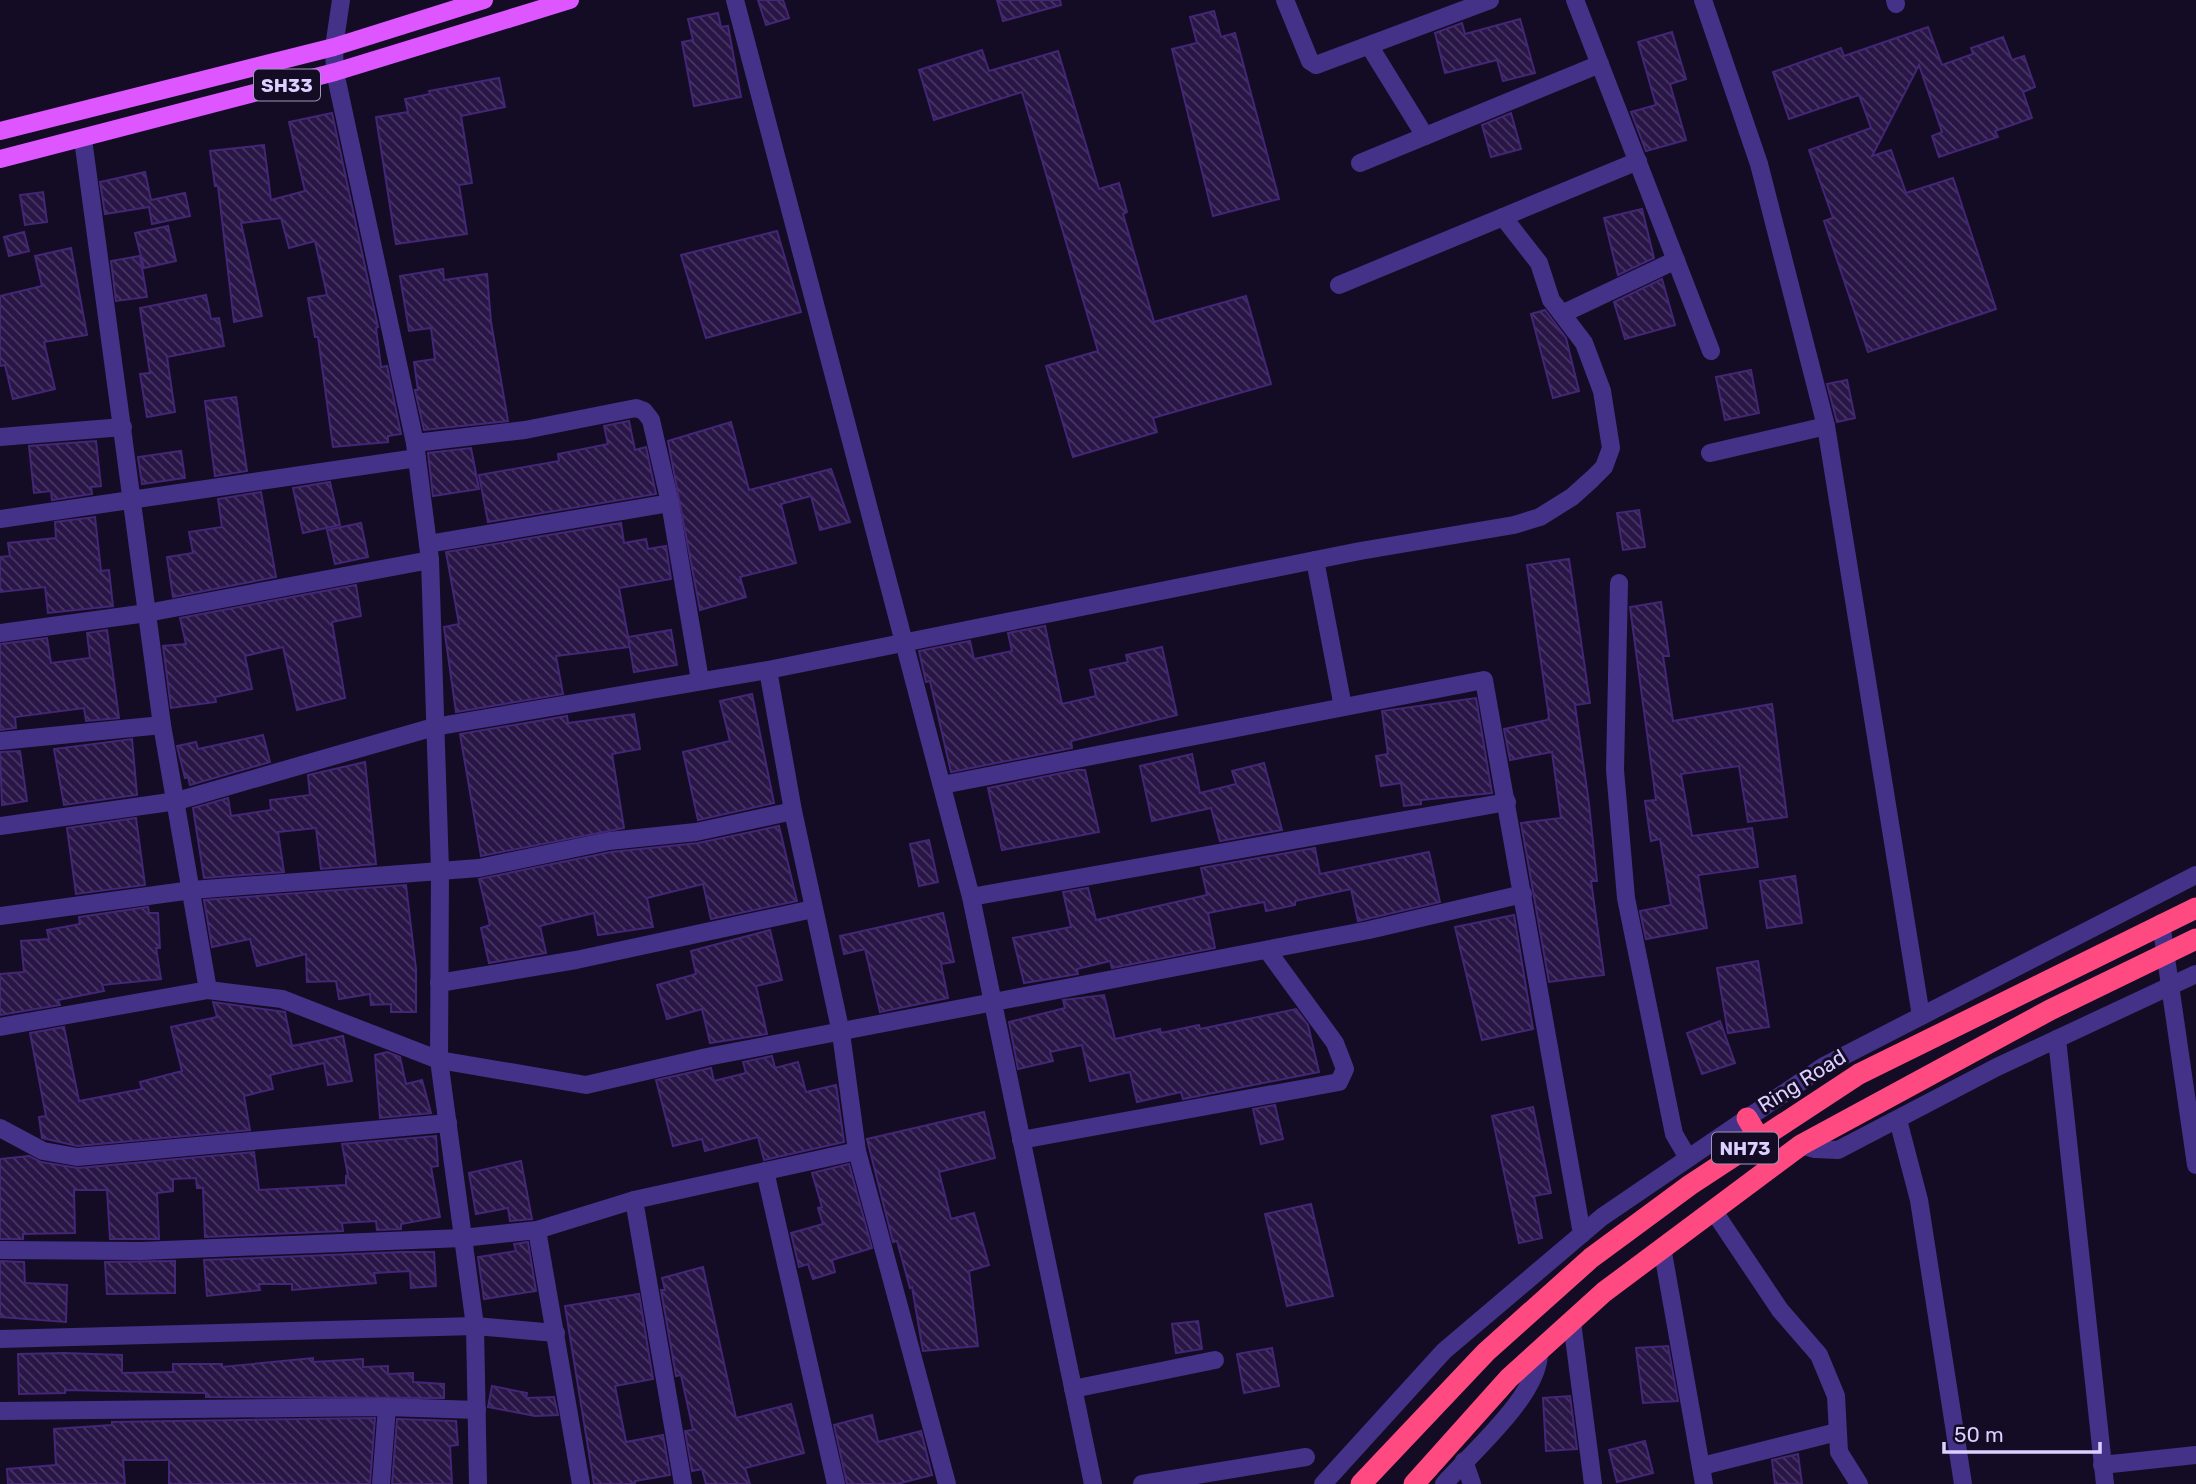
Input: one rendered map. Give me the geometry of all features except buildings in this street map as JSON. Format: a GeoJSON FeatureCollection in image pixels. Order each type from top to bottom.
{"type":"FeatureCollection","features":[{"type":"Feature","properties":{"kind":"highway","name":"Ring Road"},"geometry":{"type":"LineString","coordinates":[[1361,1484],[1486,1352],[1581,1267],[1690,1185],[1759,1138],[1881,1062],[2196,908]]}},
{"type":"Feature","properties":{"kind":"highway","name":"NH73"},"geometry":{"type":"LineString","coordinates":[[1414,1484],[1509,1378],[1604,1292],[1801,1145],[2050,1010],[2196,939]]}},
{"type":"Feature","properties":{"kind":"highway"},"geometry":{"type":"LineString","coordinates":[[1747,1118],[1759,1138]]}},
{"type":"Feature","properties":{"kind":"main road","name":"SH33"},"geometry":{"type":"LineString","coordinates":[[0,131],[334,47],[484,0]]}},
{"type":"Feature","properties":{"kind":"main road","name":"SH33"},"geometry":{"type":"LineString","coordinates":[[0,159],[335,72],[570,0]]}},
{"type":"Feature","properties":{"kind":"street"},"geometry":{"type":"LineString","coordinates":[[341,0],[334,47],[335,72],[416,451],[429,552],[440,870],[439,1060],[475,1326],[478,1484]]}},
{"type":"Feature","properties":{"kind":"street"},"geometry":{"type":"LineString","coordinates":[[735,0],[971,897],[1093,1484]]}},
{"type":"Feature","properties":{"kind":"street"},"geometry":{"type":"LineString","coordinates":[[1285,0],[1310,61],[1316,65],[1490,0]]}},
{"type":"Feature","properties":{"kind":"street"},"geometry":{"type":"LineString","coordinates":[[1576,0],[1711,351]]}},
{"type":"Feature","properties":{"kind":"street"},"geometry":{"type":"LineString","coordinates":[[1703,0],[1759,164],[1826,426],[1921,1016]]}},
{"type":"Feature","properties":{"kind":"street"},"geometry":{"type":"LineString","coordinates":[[1370,47],[1424,136]]}},
{"type":"Feature","properties":{"kind":"street"},"geometry":{"type":"LineString","coordinates":[[1360,163],[1600,64]]}},
{"type":"Feature","properties":{"kind":"street"},"geometry":{"type":"LineString","coordinates":[[83,139],[162,724],[208,990]]}},
{"type":"Feature","properties":{"kind":"street"},"geometry":{"type":"LineString","coordinates":[[1339,285],[1638,161]]}},
{"type":"Feature","properties":{"kind":"street"},"geometry":{"type":"LineString","coordinates":[[0,826],[177,801],[434,727],[768,670],[1315,560],[1514,525],[1540,517],[1572,497],[1604,467],[1611,448],[1611,435],[1602,391],[1584,343],[1551,300],[1532,251],[1503,217]]}},
{"type":"Feature","properties":{"kind":"street"},"geometry":{"type":"LineString","coordinates":[[1562,314],[1676,260]]}},
{"type":"Feature","properties":{"kind":"street"},"geometry":{"type":"LineString","coordinates":[[0,519],[416,451],[636,408],[645,411],[651,421],[670,503],[699,680]]}},
{"type":"Feature","properties":{"kind":"street"},"geometry":{"type":"LineString","coordinates":[[1710,453],[1826,426]]}},
{"type":"Feature","properties":{"kind":"street"},"geometry":{"type":"LineString","coordinates":[[0,437],[123,427]]}},
{"type":"Feature","properties":{"kind":"street"},"geometry":{"type":"LineString","coordinates":[[0,633],[147,613],[670,503]]}},
{"type":"Feature","properties":{"kind":"street"},"geometry":{"type":"LineString","coordinates":[[1315,560],[1343,707]]}},
{"type":"Feature","properties":{"kind":"street"},"geometry":{"type":"LineString","coordinates":[[1619,583],[1615,770],[1626,898],[1674,1134],[1688,1158]]}},
{"type":"Feature","properties":{"kind":"street"},"geometry":{"type":"LineString","coordinates":[[768,670],[793,811],[841,1033],[857,1150],[947,1484]]}},
{"type":"Feature","properties":{"kind":"street"},"geometry":{"type":"LineString","coordinates":[[942,785],[1485,680],[1582,1234]]}},
{"type":"Feature","properties":{"kind":"street"},"geometry":{"type":"LineString","coordinates":[[0,741],[162,724]]}},
{"type":"Feature","properties":{"kind":"street"},"geometry":{"type":"LineString","coordinates":[[971,897],[1507,802]]}},
{"type":"Feature","properties":{"kind":"street"},"geometry":{"type":"LineString","coordinates":[[0,916],[192,890],[485,867],[609,841],[696,832],[793,811]]}},
{"type":"Feature","properties":{"kind":"street"},"geometry":{"type":"LineString","coordinates":[[1324,1484],[1444,1351],[1582,1234],[1688,1158],[1824,1066],[2196,875]]}},
{"type":"Feature","properties":{"kind":"street"},"geometry":{"type":"LineString","coordinates":[[0,1027],[208,990],[282,999],[439,1060],[586,1085],[707,1057],[1267,950],[1523,894]]}},
{"type":"Feature","properties":{"kind":"street"},"geometry":{"type":"LineString","coordinates":[[439,983],[576,960],[813,909]]}},
{"type":"Feature","properties":{"kind":"street"},"geometry":{"type":"LineString","coordinates":[[2161,923],[2196,1165]]}},
{"type":"Feature","properties":{"kind":"street"},"geometry":{"type":"LineString","coordinates":[[1021,1140],[1339,1082],[1345,1069],[1335,1043],[1267,950]]}},
{"type":"Feature","properties":{"kind":"street"},"geometry":{"type":"LineString","coordinates":[[1801,1145],[1838,1150],[2057,1039],[2196,974]]}},
{"type":"Feature","properties":{"kind":"street"},"geometry":{"type":"LineString","coordinates":[[2057,1039],[2105,1484]]}},
{"type":"Feature","properties":{"kind":"street"},"geometry":{"type":"LineString","coordinates":[[1898,1119],[1919,1200],[1963,1484]]}},
{"type":"Feature","properties":{"kind":"street"},"geometry":{"type":"LineString","coordinates":[[0,1128],[43,1152],[76,1157],[449,1123]]}},
{"type":"Feature","properties":{"kind":"street"},"geometry":{"type":"LineString","coordinates":[[0,1250],[141,1251],[462,1238],[537,1230],[634,1200],[857,1150]]}},
{"type":"Feature","properties":{"kind":"street"},"geometry":{"type":"LineString","coordinates":[[765,1171],[836,1484]]}},
{"type":"Feature","properties":{"kind":"street"},"geometry":{"type":"LineString","coordinates":[[634,1200],[683,1484]]}},
{"type":"Feature","properties":{"kind":"street"},"geometry":{"type":"LineString","coordinates":[[1713,1210],[1780,1310],[1819,1355],[1836,1396],[1839,1452],[1859,1484]]}},
{"type":"Feature","properties":{"kind":"street"},"geometry":{"type":"LineString","coordinates":[[537,1230],[581,1484]]}},
{"type":"Feature","properties":{"kind":"street"},"geometry":{"type":"LineString","coordinates":[[1662,1247],[1704,1484]]}},
{"type":"Feature","properties":{"kind":"street"},"geometry":{"type":"LineString","coordinates":[[1573,1322],[1592,1484]]}},
{"type":"Feature","properties":{"kind":"street"},"geometry":{"type":"LineString","coordinates":[[0,1339],[475,1326],[556,1334]]}},
{"type":"Feature","properties":{"kind":"street"},"geometry":{"type":"LineString","coordinates":[[1444,1484],[1523,1396],[1539,1366],[1539,1352]]}},
{"type":"Feature","properties":{"kind":"street"},"geometry":{"type":"LineString","coordinates":[[1073,1389],[1215,1360]]}},
{"type":"Feature","properties":{"kind":"street"},"geometry":{"type":"LineString","coordinates":[[0,1411],[387,1407],[477,1410]]}},
{"type":"Feature","properties":{"kind":"street"},"geometry":{"type":"LineString","coordinates":[[381,1484],[387,1407]]}},
{"type":"Feature","properties":{"kind":"street"},"geometry":{"type":"LineString","coordinates":[[1702,1466],[1837,1432]]}},
{"type":"Feature","properties":{"kind":"street"},"geometry":{"type":"LineString","coordinates":[[2102,1465],[2196,1455]]}},
{"type":"Feature","properties":{"kind":"street"},"geometry":{"type":"LineString","coordinates":[[1142,1484],[1306,1457]]}},
{"type":"Feature","properties":{"kind":"street"},"geometry":{"type":"LineString","coordinates":[[1464,1461],[1472,1484]]}}]}
